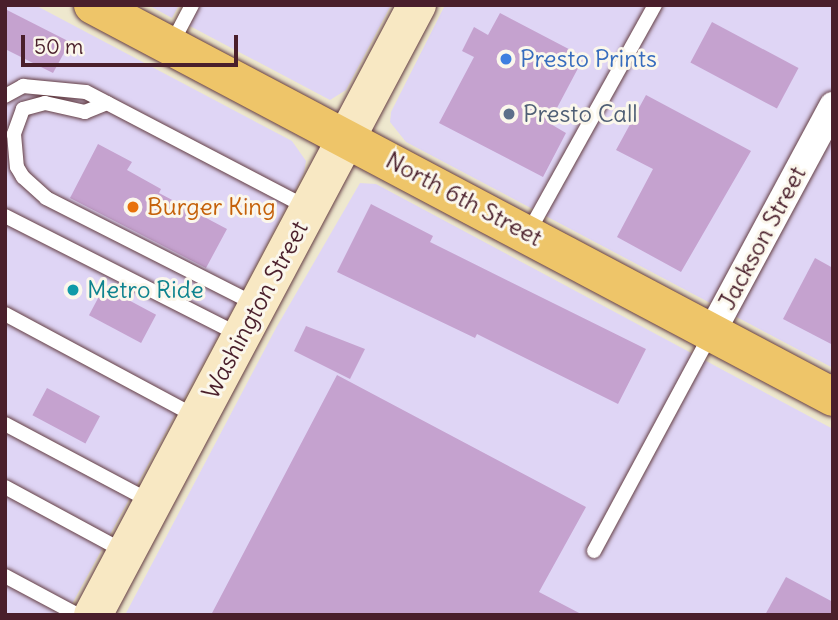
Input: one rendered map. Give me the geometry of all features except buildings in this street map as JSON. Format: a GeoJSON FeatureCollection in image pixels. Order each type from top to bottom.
{"type":"FeatureCollection","features":[{"type":"Feature","properties":{"kind":"main road","name":"North 6th Street"},"geometry":{"type":"LineString","coordinates":[[93,5],[833,397]]}},
{"type":"Feature","properties":{"kind":"street","name":"Washington Street"},"geometry":{"type":"LineString","coordinates":[[93,615],[417,5]]}},
{"type":"Feature","properties":{"kind":"street","name":"Jackson Street"},"geometry":{"type":"LineString","coordinates":[[711,333],[833,106]]}},
{"type":"Feature","properties":{"kind":"lane"},"geometry":{"type":"LineString","coordinates":[[170,46],[192,5]]}},
{"type":"Feature","properties":{"kind":"lane"},"geometry":{"type":"LineString","coordinates":[[528,234],[655,5]]}},
{"type":"Feature","properties":{"kind":"lane"},"geometry":{"type":"LineString","coordinates":[[5,96],[23,86],[74,88],[310,209]]}},
{"type":"Feature","properties":{"kind":"lane"},"geometry":{"type":"LineString","coordinates":[[107,103],[85,112],[45,103],[23,109],[14,147],[23,177],[46,198],[250,321]]}},
{"type":"Feature","properties":{"kind":"lane"},"geometry":{"type":"LineString","coordinates":[[5,216],[250,321]]}},
{"type":"Feature","properties":{"kind":"lane"},"geometry":{"type":"LineString","coordinates":[[5,314],[198,417]]}},
{"type":"Feature","properties":{"kind":"lane"},"geometry":{"type":"LineString","coordinates":[[594,551],[711,333]]}},
{"type":"Feature","properties":{"kind":"lane"},"geometry":{"type":"LineString","coordinates":[[5,424],[153,502]]}},
{"type":"Feature","properties":{"kind":"lane"},"geometry":{"type":"LineString","coordinates":[[5,488],[126,552]]}},
{"type":"Feature","properties":{"kind":"lane"},"geometry":{"type":"LineString","coordinates":[[5,576],[78,615]]}},
{"type":"Feature","properties":{"kind":"shaded area"},"geometry":{"type":"Polygon","coordinates":[[[5,5],[35,5],[292,141],[306,161],[304,173],[235,305],[66,615],[5,615],[5,5]]]}},
{"type":"Feature","properties":{"kind":"shaded area"},"geometry":{"type":"Polygon","coordinates":[[[148,5],[179,5],[172,18],[148,5]]]}},
{"type":"Feature","properties":{"kind":"shaded area"},"geometry":{"type":"Polygon","coordinates":[[[198,5],[391,5],[346,90],[330,100],[188,25],[198,5]]]}},
{"type":"Feature","properties":{"kind":"shaded area"},"geometry":{"type":"Polygon","coordinates":[[[445,5],[833,5],[833,368],[406,142],[390,122],[391,112],[445,5]]]}},
{"type":"Feature","properties":{"kind":"shaded area"},"geometry":{"type":"Polygon","coordinates":[[[360,183],[376,184],[833,429],[833,615],[125,615],[276,328],[360,183]]]}},
{"type":"Feature","properties":{"kind":"place","name":"Presto Prints"},"geometry":{"type":"Point","coordinates":[506,59]}},
{"type":"Feature","properties":{"kind":"place","name":"Presto Call"},"geometry":{"type":"Point","coordinates":[509,114]}},
{"type":"Feature","properties":{"kind":"place","name":"Burger King"},"geometry":{"type":"Point","coordinates":[133,207]}},
{"type":"Feature","properties":{"kind":"place","name":"Metro Ride"},"geometry":{"type":"Point","coordinates":[73,290]}}]}
